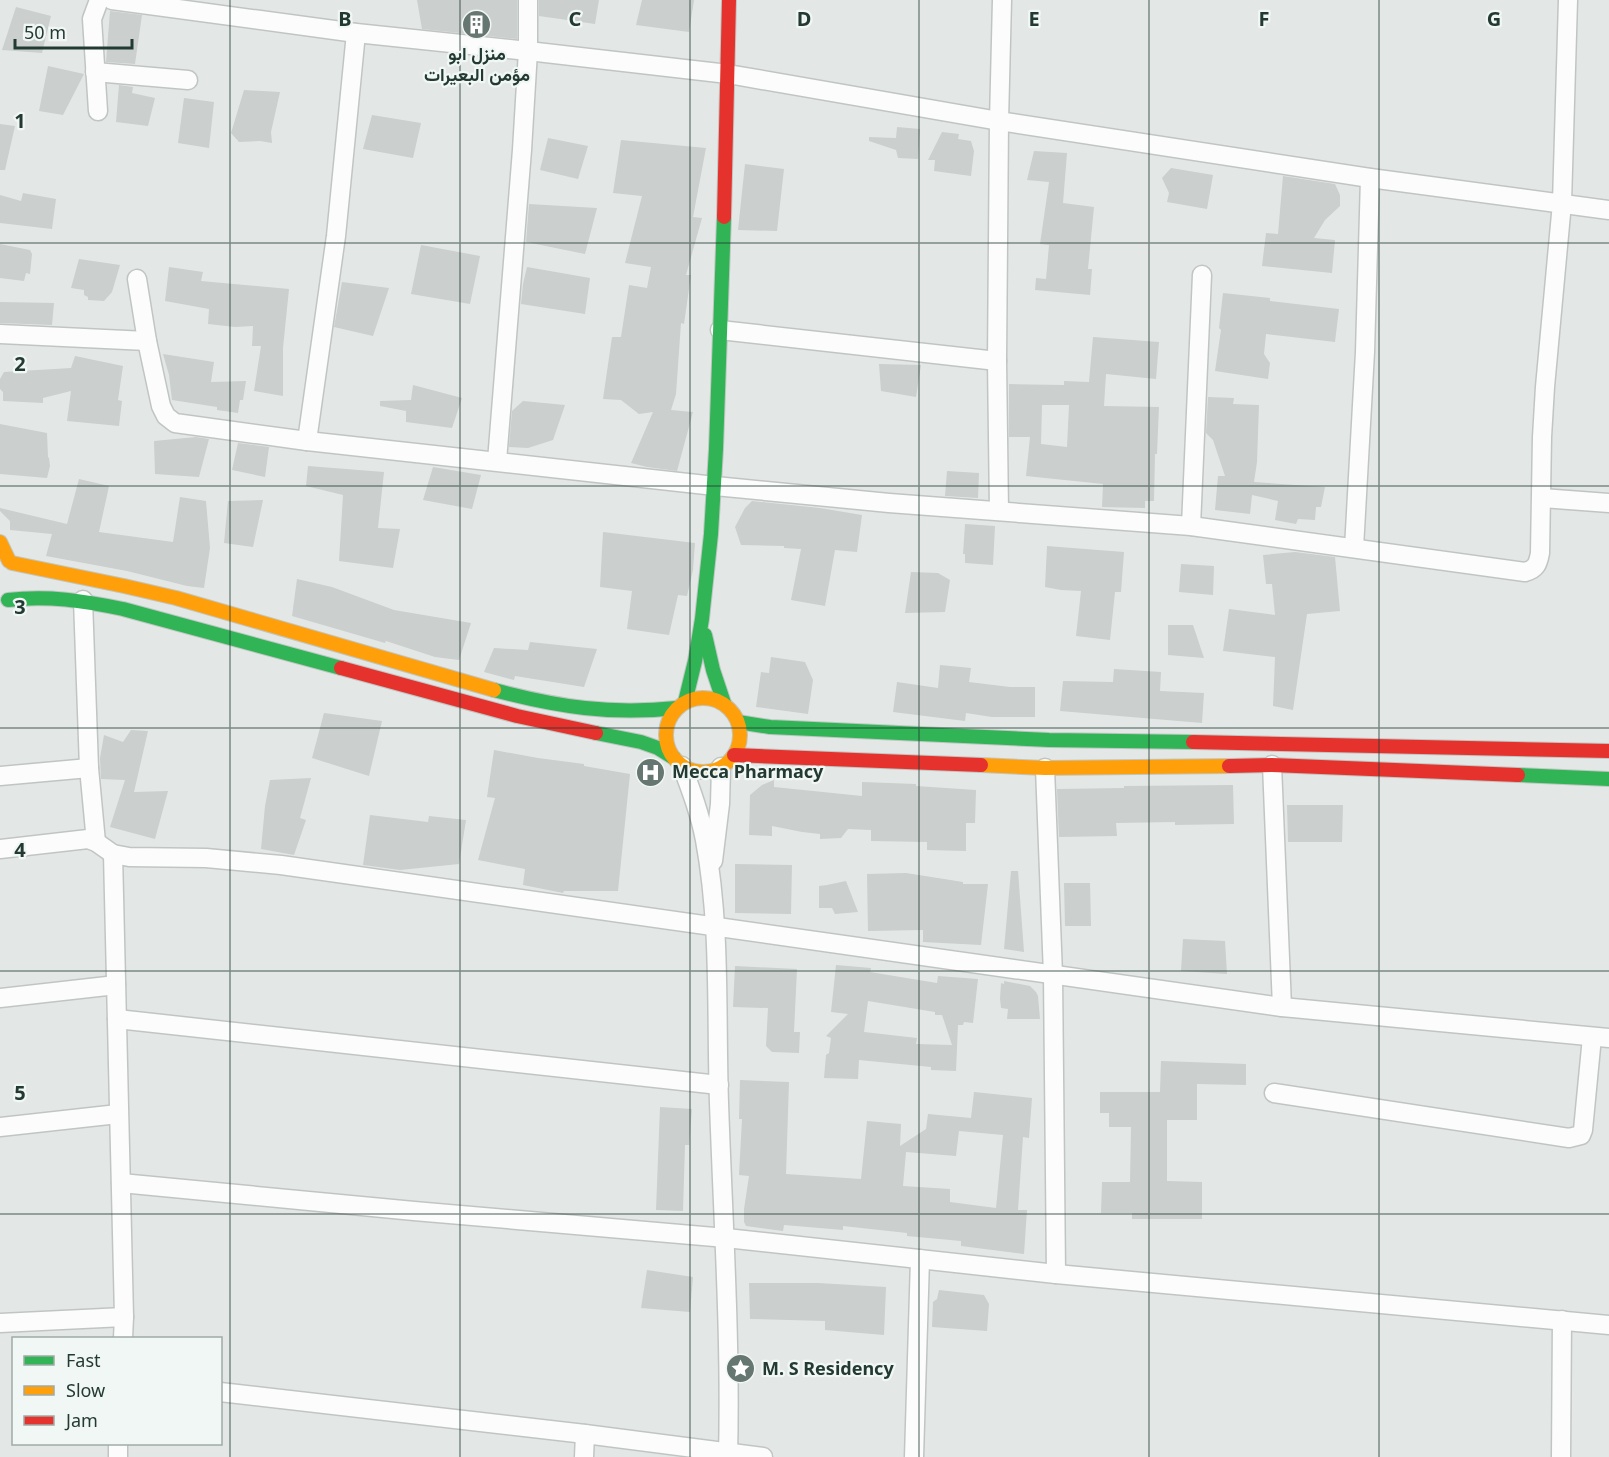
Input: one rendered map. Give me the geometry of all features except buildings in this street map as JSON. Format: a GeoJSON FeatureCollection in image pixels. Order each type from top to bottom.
{"type":"FeatureCollection","features":[{"type":"Feature","properties":{"kind":"main road"},"geometry":{"type":"LineString","coordinates":[[678,762],[668,748],[667,727],[670,717],[681,705],[696,654],[704,605],[715,486],[729,0]]}},
{"type":"Feature","properties":{"kind":"main road"},"geometry":{"type":"LineString","coordinates":[[0,542],[7,560],[17,570],[19,583],[14,594],[4,601]]}},
{"type":"Feature","properties":{"kind":"main road"},"geometry":{"type":"LineString","coordinates":[[7,560],[51,573],[128,586],[521,698],[577,708],[642,712],[681,705],[694,698],[705,697],[724,703]]}},
{"type":"Feature","properties":{"kind":"main road"},"geometry":{"type":"LineString","coordinates":[[4,601],[45,596],[83,600],[134,612],[517,716],[641,742],[658,748],[695,771],[709,772],[766,741],[1048,740],[1609,751]]}},
{"type":"Feature","properties":{"kind":"main road"},"geometry":{"type":"LineString","coordinates":[[704,605],[708,655],[715,680],[724,703],[738,722],[740,733],[739,745],[728,761]]}},
{"type":"Feature","properties":{"kind":"main road"},"geometry":{"type":"LineString","coordinates":[[641,742],[645,728],[642,712]]}},
{"type":"Feature","properties":{"kind":"main road"},"geometry":{"type":"LineString","coordinates":[[738,722],[766,741],[1045,768],[1272,765],[1609,779]]}},
{"type":"Feature","properties":{"kind":"street"},"geometry":{"type":"LineString","coordinates":[[98,111],[92,19],[99,0]]}},
{"type":"Feature","properties":{"kind":"street"},"geometry":{"type":"LineString","coordinates":[[112,0],[356,33],[728,74],[999,121],[1370,177],[1609,210]]}},
{"type":"Feature","properties":{"kind":"street"},"geometry":{"type":"LineString","coordinates":[[497,461],[522,150],[528,51],[528,0]]}},
{"type":"Feature","properties":{"kind":"street"},"geometry":{"type":"LineString","coordinates":[[999,511],[997,361],[1002,0]]}},
{"type":"Feature","properties":{"kind":"street"},"geometry":{"type":"LineString","coordinates":[[137,279],[161,406],[166,416],[175,423],[307,441],[715,486],[889,503],[1191,526],[1525,572],[1534,570],[1538,563],[1545,387],[1562,203],[1568,0]]}},
{"type":"Feature","properties":{"kind":"street"},"geometry":{"type":"LineString","coordinates":[[307,441],[336,236],[356,33]]}},
{"type":"Feature","properties":{"kind":"street"},"geometry":{"type":"LineString","coordinates":[[95,72],[188,80]]}},
{"type":"Feature","properties":{"kind":"street"},"geometry":{"type":"LineString","coordinates":[[1354,548],[1365,352],[1370,177]]}},
{"type":"Feature","properties":{"kind":"street"},"geometry":{"type":"LineString","coordinates":[[1191,526],[1202,275]]}},
{"type":"Feature","properties":{"kind":"street"},"geometry":{"type":"LineString","coordinates":[[720,330],[997,361]]}},
{"type":"Feature","properties":{"kind":"street"},"geometry":{"type":"LineString","coordinates":[[0,334],[147,341]]}},
{"type":"Feature","properties":{"kind":"street"},"geometry":{"type":"LineString","coordinates":[[1542,498],[1609,503]]}},
{"type":"Feature","properties":{"kind":"street"},"geometry":{"type":"LineString","coordinates":[[83,600],[89,768],[96,842]]}},
{"type":"Feature","properties":{"kind":"street"},"geometry":{"type":"LineString","coordinates":[[710,877],[728,761]]}},
{"type":"Feature","properties":{"kind":"street"},"geometry":{"type":"LineString","coordinates":[[678,762],[696,802],[705,839],[715,927],[726,1238],[728,1455]]}},
{"type":"Feature","properties":{"kind":"street"},"geometry":{"type":"LineString","coordinates":[[1272,765],[1282,1007]]}},
{"type":"Feature","properties":{"kind":"street"},"geometry":{"type":"LineString","coordinates":[[0,776],[89,768]]}},
{"type":"Feature","properties":{"kind":"street"},"geometry":{"type":"LineString","coordinates":[[1045,768],[1053,975],[1056,1274]]}},
{"type":"Feature","properties":{"kind":"street"},"geometry":{"type":"LineString","coordinates":[[0,849],[88,839],[113,854],[129,857],[206,858],[281,865],[1282,1007],[1600,1038],[1583,1130],[1581,1135],[1576,1137],[1569,1138],[1274,1093]]}},
{"type":"Feature","properties":{"kind":"street"},"geometry":{"type":"LineString","coordinates":[[113,854],[123,1337]]}},
{"type":"Feature","properties":{"kind":"street"},"geometry":{"type":"LineString","coordinates":[[0,998],[116,985]]}},
{"type":"Feature","properties":{"kind":"street"},"geometry":{"type":"LineString","coordinates":[[117,1019],[719,1085]]}},
{"type":"Feature","properties":{"kind":"street"},"geometry":{"type":"LineString","coordinates":[[0,1127],[118,1114]]}},
{"type":"Feature","properties":{"kind":"street"},"geometry":{"type":"LineString","coordinates":[[121,1183],[726,1238],[1056,1274],[1609,1325]]}},
{"type":"Feature","properties":{"kind":"street"},"geometry":{"type":"LineString","coordinates":[[914,1457],[920,1259]]}},
{"type":"Feature","properties":{"kind":"street"},"geometry":{"type":"LineString","coordinates":[[0,1323],[124,1317]]}},
{"type":"Feature","properties":{"kind":"street"},"geometry":{"type":"LineString","coordinates":[[1561,1457],[1562,1320]]}},
{"type":"Feature","properties":{"kind":"street"},"geometry":{"type":"LineString","coordinates":[[222,1392],[585,1434],[728,1455],[763,1457]]}},
{"type":"Feature","properties":{"kind":"street"},"geometry":{"type":"LineString","coordinates":[[584,1457],[585,1434]]}},
{"type":"Feature","properties":{"kind":"traffic: fast"},"geometry":{"type":"LineString","coordinates":[[685,702],[702,619],[711,534],[724,217]]}},
{"type":"Feature","properties":{"kind":"traffic: fast"},"geometry":{"type":"LineString","coordinates":[[8,600],[37,598],[66,600],[123,609],[341,668]]}},
{"type":"Feature","properties":{"kind":"traffic: fast"},"geometry":{"type":"LineString","coordinates":[[705,635],[724,703]]}},
{"type":"Feature","properties":{"kind":"traffic: fast"},"geometry":{"type":"LineString","coordinates":[[494,690],[540,701],[585,708],[630,711],[677,708]]}},
{"type":"Feature","properties":{"kind":"traffic: fast"},"geometry":{"type":"LineString","coordinates":[[738,722],[770,727],[1049,740],[1193,742]]}},
{"type":"Feature","properties":{"kind":"traffic: fast"},"geometry":{"type":"LineString","coordinates":[[596,733],[641,742],[658,748],[674,758]]}},
{"type":"Feature","properties":{"kind":"traffic: fast"},"geometry":{"type":"LineString","coordinates":[[1518,775],[1609,779]]}},
{"type":"Feature","properties":{"kind":"traffic: slow"},"geometry":{"type":"LineString","coordinates":[[0,542],[9,561]]}},
{"type":"Feature","properties":{"kind":"traffic: slow"},"geometry":{"type":"LineString","coordinates":[[12,563],[176,598],[494,690]]}},
{"type":"Feature","properties":{"kind":"traffic: slow"},"geometry":{"type":"LineString","coordinates":[[703,698],[724,704],[734,714],[740,735],[734,756],[724,766],[703,772],[682,766],[672,756],[666,735],[672,714],[682,704],[703,698]]}},
{"type":"Feature","properties":{"kind":"traffic: slow"},"geometry":{"type":"LineString","coordinates":[[981,765],[1045,768],[1229,766]]}},
{"type":"Feature","properties":{"kind":"traffic: jam"},"geometry":{"type":"LineString","coordinates":[[724,217],[729,0]]}},
{"type":"Feature","properties":{"kind":"traffic: jam"},"geometry":{"type":"LineString","coordinates":[[341,668],[517,716],[596,733]]}},
{"type":"Feature","properties":{"kind":"traffic: jam"},"geometry":{"type":"LineString","coordinates":[[1193,742],[1609,751]]}},
{"type":"Feature","properties":{"kind":"traffic: jam"},"geometry":{"type":"LineString","coordinates":[[734,755],[981,765]]}},
{"type":"Feature","properties":{"kind":"traffic: jam"},"geometry":{"type":"LineString","coordinates":[[1229,766],[1272,765],[1518,775]]}},
{"type":"Feature","properties":{"kind":"place","name":"منزل ابو مؤمن البعيرات"},"geometry":{"type":"Point","coordinates":[477,25]}},
{"type":"Feature","properties":{"kind":"place","name":"Mecca Pharmacy"},"geometry":{"type":"Point","coordinates":[651,772]}},
{"type":"Feature","properties":{"kind":"place","name":"M. S Residency"},"geometry":{"type":"Point","coordinates":[741,1369]}}]}
